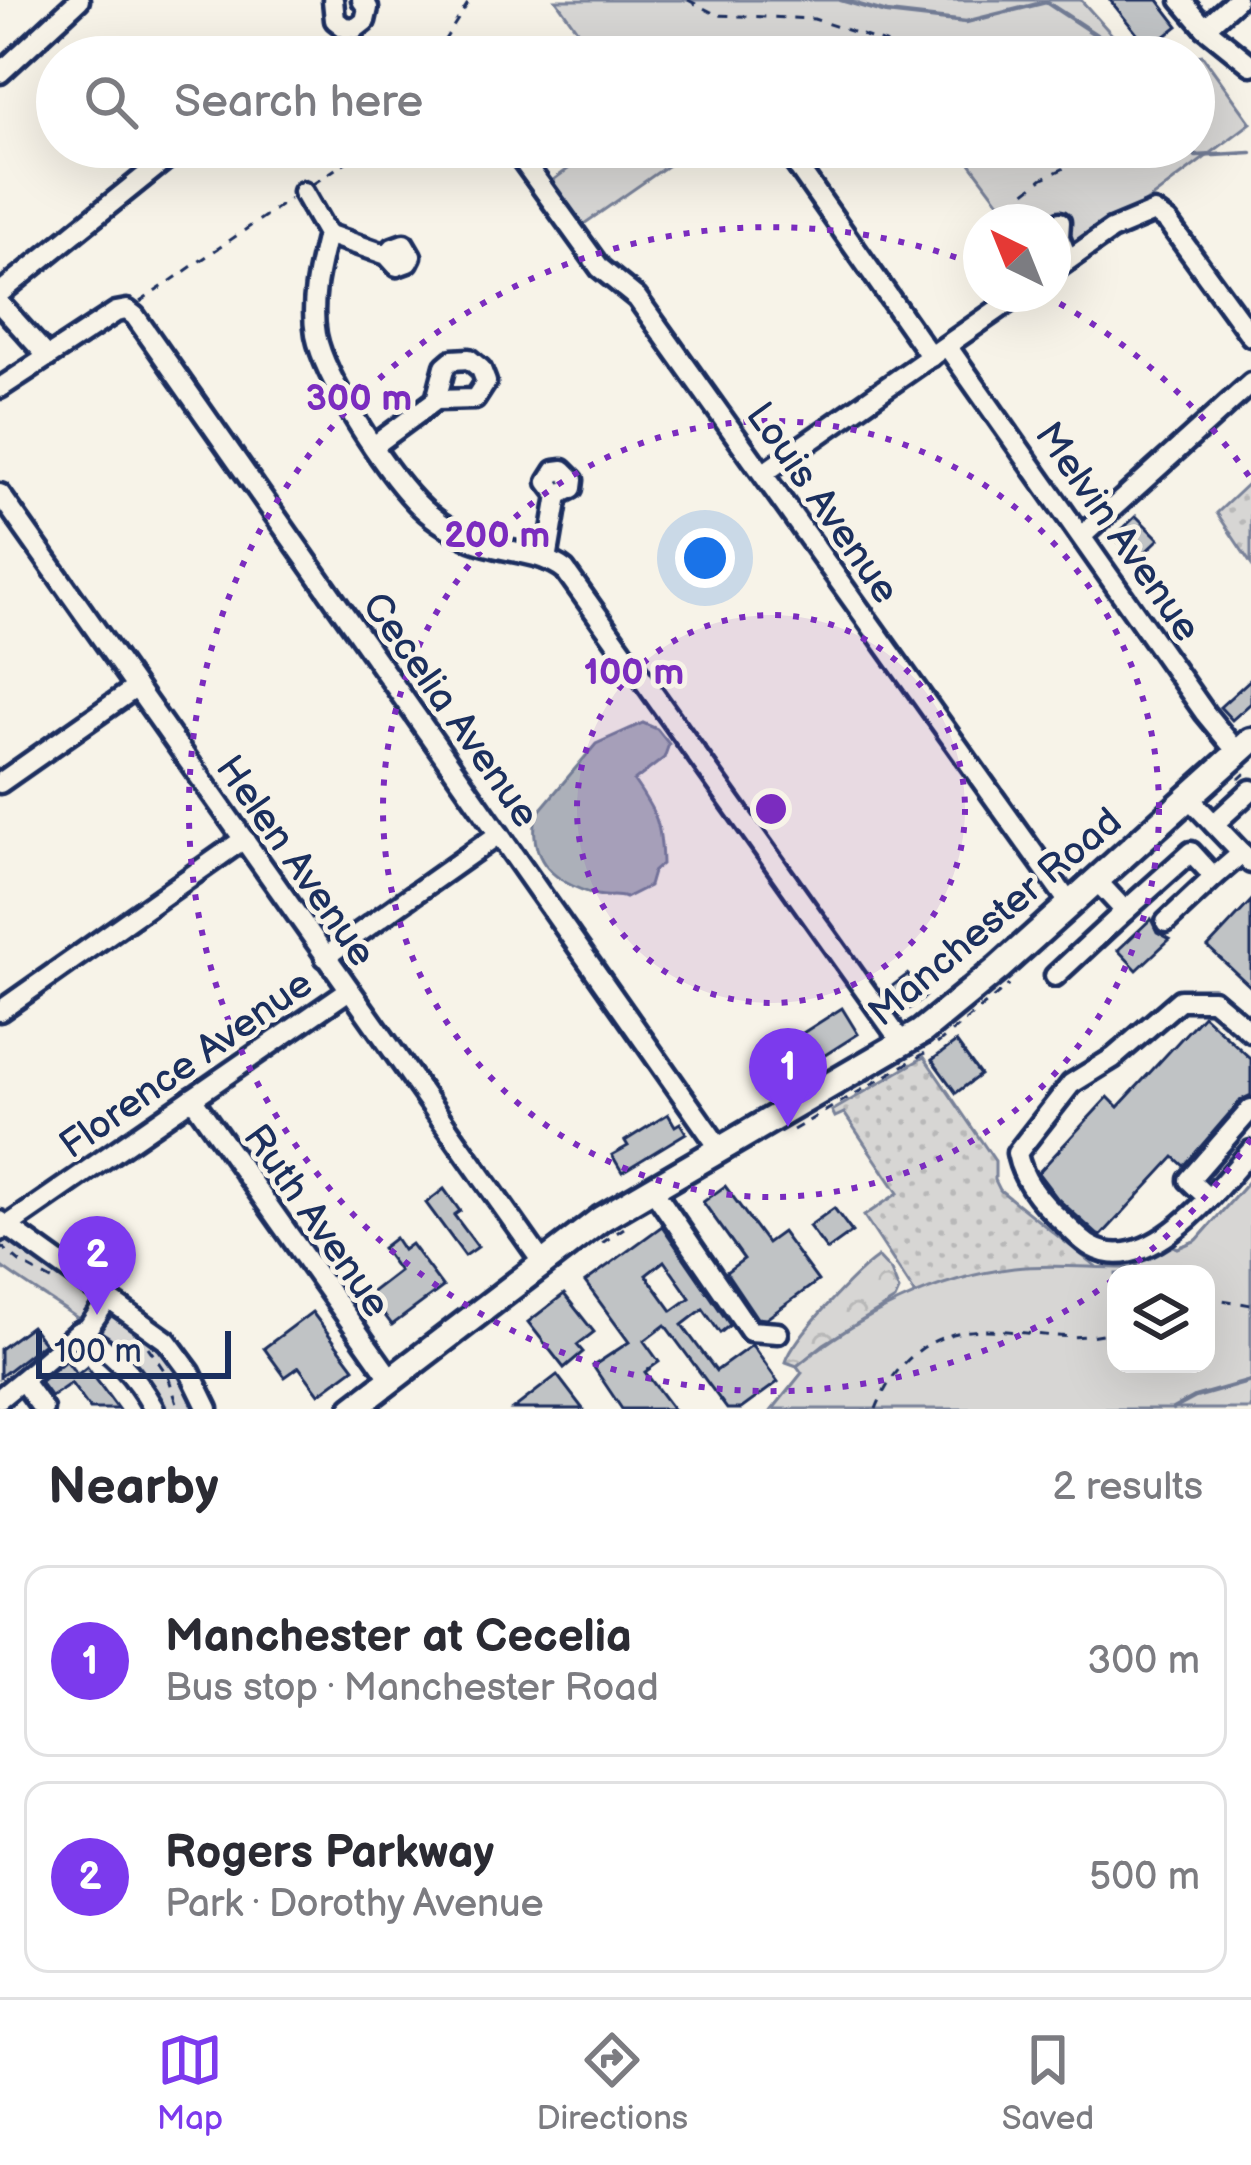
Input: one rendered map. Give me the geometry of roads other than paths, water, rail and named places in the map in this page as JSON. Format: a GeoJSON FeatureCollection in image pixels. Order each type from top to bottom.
{"type":"FeatureCollection","features":[{"type":"Feature","properties":{"kind":"main road","name":"Manchester Road"},"geometry":{"type":"LineString","coordinates":[[353,1409],[542,1262],[652,1188],[903,1044],[967,997],[1245,747]]}},
{"type":"Feature","properties":{"kind":"street"},"geometry":{"type":"LineString","coordinates":[[40,36],[79,0]]}},
{"type":"Feature","properties":{"kind":"street"},"geometry":{"type":"LineString","coordinates":[[333,0],[335,20],[356,28],[365,22],[368,8],[362,0]]}},
{"type":"Feature","properties":{"kind":"street"},"geometry":{"type":"LineString","coordinates":[[1181,0],[1215,36]]}},
{"type":"Feature","properties":{"kind":"street"},"geometry":{"type":"LineString","coordinates":[[1205,28],[1236,0]]}},
{"type":"Feature","properties":{"kind":"street"},"geometry":{"type":"LineString","coordinates":[[1215,36],[1251,65]]}},
{"type":"Feature","properties":{"kind":"street"},"geometry":{"type":"LineString","coordinates":[[0,73],[36,40]]}},
{"type":"Feature","properties":{"kind":"street"},"geometry":{"type":"LineString","coordinates":[[0,293],[155,168]]}},
{"type":"Feature","properties":{"kind":"street","name":"Louis Avenue"},"geometry":{"type":"LineString","coordinates":[[528,168],[600,268],[637,298],[1070,904]]}},
{"type":"Feature","properties":{"kind":"street","name":"Melvin Avenue"},"geometry":{"type":"LineString","coordinates":[[800,168],[1083,535],[1205,713],[1245,747]]}},
{"type":"Feature","properties":{"kind":"street"},"geometry":{"type":"LineString","coordinates":[[303,191],[326,234],[315,283],[316,333],[331,377],[375,446],[416,503],[448,528],[496,550],[547,560],[565,570],[903,1044]]}},
{"type":"Feature","properties":{"kind":"street"},"geometry":{"type":"LineString","coordinates":[[1071,258],[1111,230],[1154,212],[1247,322]]}},
{"type":"Feature","properties":{"kind":"street"},"geometry":{"type":"LineString","coordinates":[[326,234],[387,255]]}},
{"type":"Feature","properties":{"kind":"street"},"geometry":{"type":"LineString","coordinates":[[0,304],[48,357],[0,388]]}},
{"type":"Feature","properties":{"kind":"street","name":"Cecelia Avenue"},"geometry":{"type":"LineString","coordinates":[[48,357],[116,312],[130,312],[720,1149]]}},
{"type":"Feature","properties":{"kind":"street"},"geometry":{"type":"LineString","coordinates":[[764,473],[994,312]]}},
{"type":"Feature","properties":{"kind":"street"},"geometry":{"type":"LineString","coordinates":[[1083,535],[1251,383]]}},
{"type":"Feature","properties":{"kind":"street"},"geometry":{"type":"LineString","coordinates":[[375,446],[436,400]]}},
{"type":"Feature","properties":{"kind":"street","name":"Helen Avenue"},"geometry":{"type":"LineString","coordinates":[[0,494],[542,1262]]}},
{"type":"Feature","properties":{"kind":"street"},"geometry":{"type":"LineString","coordinates":[[547,560],[558,495]]}},
{"type":"Feature","properties":{"kind":"street"},"geometry":{"type":"LineString","coordinates":[[0,530],[17,518]]}},
{"type":"Feature","properties":{"kind":"street"},"geometry":{"type":"LineString","coordinates":[[0,783],[134,689]]}},
{"type":"Feature","properties":{"kind":"street"},"geometry":{"type":"LineString","coordinates":[[1214,824],[1251,790]]}},
{"type":"Feature","properties":{"kind":"street"},"geometry":{"type":"LineString","coordinates":[[1166,922],[1214,877],[1248,859],[1189,798]]}},
{"type":"Feature","properties":{"kind":"street","name":"Florence Avenue"},"geometry":{"type":"LineString","coordinates":[[325,957],[499,834]]}},
{"type":"Feature","properties":{"kind":"street"},"geometry":{"type":"LineString","coordinates":[[0,1011],[244,838]]}},
{"type":"Feature","properties":{"kind":"street"},"geometry":{"type":"LineString","coordinates":[[1055,976],[1191,852],[1214,877]]}},
{"type":"Feature","properties":{"kind":"street"},"geometry":{"type":"LineString","coordinates":[[1097,880],[1125,911]]}},
{"type":"Feature","properties":{"kind":"street","name":"Florence Avenue"},"geometry":{"type":"LineString","coordinates":[[3,1226],[349,990]]}},
{"type":"Feature","properties":{"kind":"street"},"geometry":{"type":"LineString","coordinates":[[1251,1032],[1213,1000],[1180,1000],[1113,1058],[1071,1084],[1017,1153],[1021,1176],[1055,1216],[1094,1249],[1121,1252],[1143,1249],[1186,1223],[1251,1150]]}},
{"type":"Feature","properties":{"kind":"street","name":"Ruth Avenue"},"geometry":{"type":"LineString","coordinates":[[192,1097],[391,1379]]}},
{"type":"Feature","properties":{"kind":"street"},"geometry":{"type":"LineString","coordinates":[[1208,1198],[1189,1180],[1251,1109]]}},
{"type":"Feature","properties":{"kind":"street"},"geometry":{"type":"LineString","coordinates":[[652,1188],[750,1331],[778,1333]]}},
{"type":"Feature","properties":{"kind":"street"},"geometry":{"type":"LineString","coordinates":[[3,1226],[167,1341],[190,1372],[208,1409]]}},
{"type":"Feature","properties":{"kind":"street"},"geometry":{"type":"LineString","coordinates":[[0,1398],[78,1332],[80,1321],[104,1295]]}},
{"type":"Feature","properties":{"kind":"street"},"geometry":{"type":"LineString","coordinates":[[78,1332],[117,1358],[136,1378],[154,1409]]}},
{"type":"Feature","properties":{"kind":"street"},"geometry":{"type":"LineString","coordinates":[[22,1380],[43,1409]]}},
{"type":"Feature","properties":{"kind":"waterway"},"geometry":{"type":"LineString","coordinates":[[841,0],[887,13],[966,22],[1046,2],[1098,36]]}},
{"type":"Feature","properties":{"kind":"waterway"},"geometry":{"type":"LineString","coordinates":[[1215,155],[1251,153]]}},
{"type":"Feature","properties":{"kind":"waterway"},"geometry":{"type":"LineString","coordinates":[[1173,1409],[1195,1397],[1251,1381]]}},
{"type":"Feature","properties":{"kind":"place","name":"Manchester at Cecelia"},"geometry":{"type":"Point","coordinates":[788,1127]}},
{"type":"Feature","properties":{"kind":"place","name":"Rogers Parkway"},"geometry":{"type":"Point","coordinates":[97,1315]}}]}
